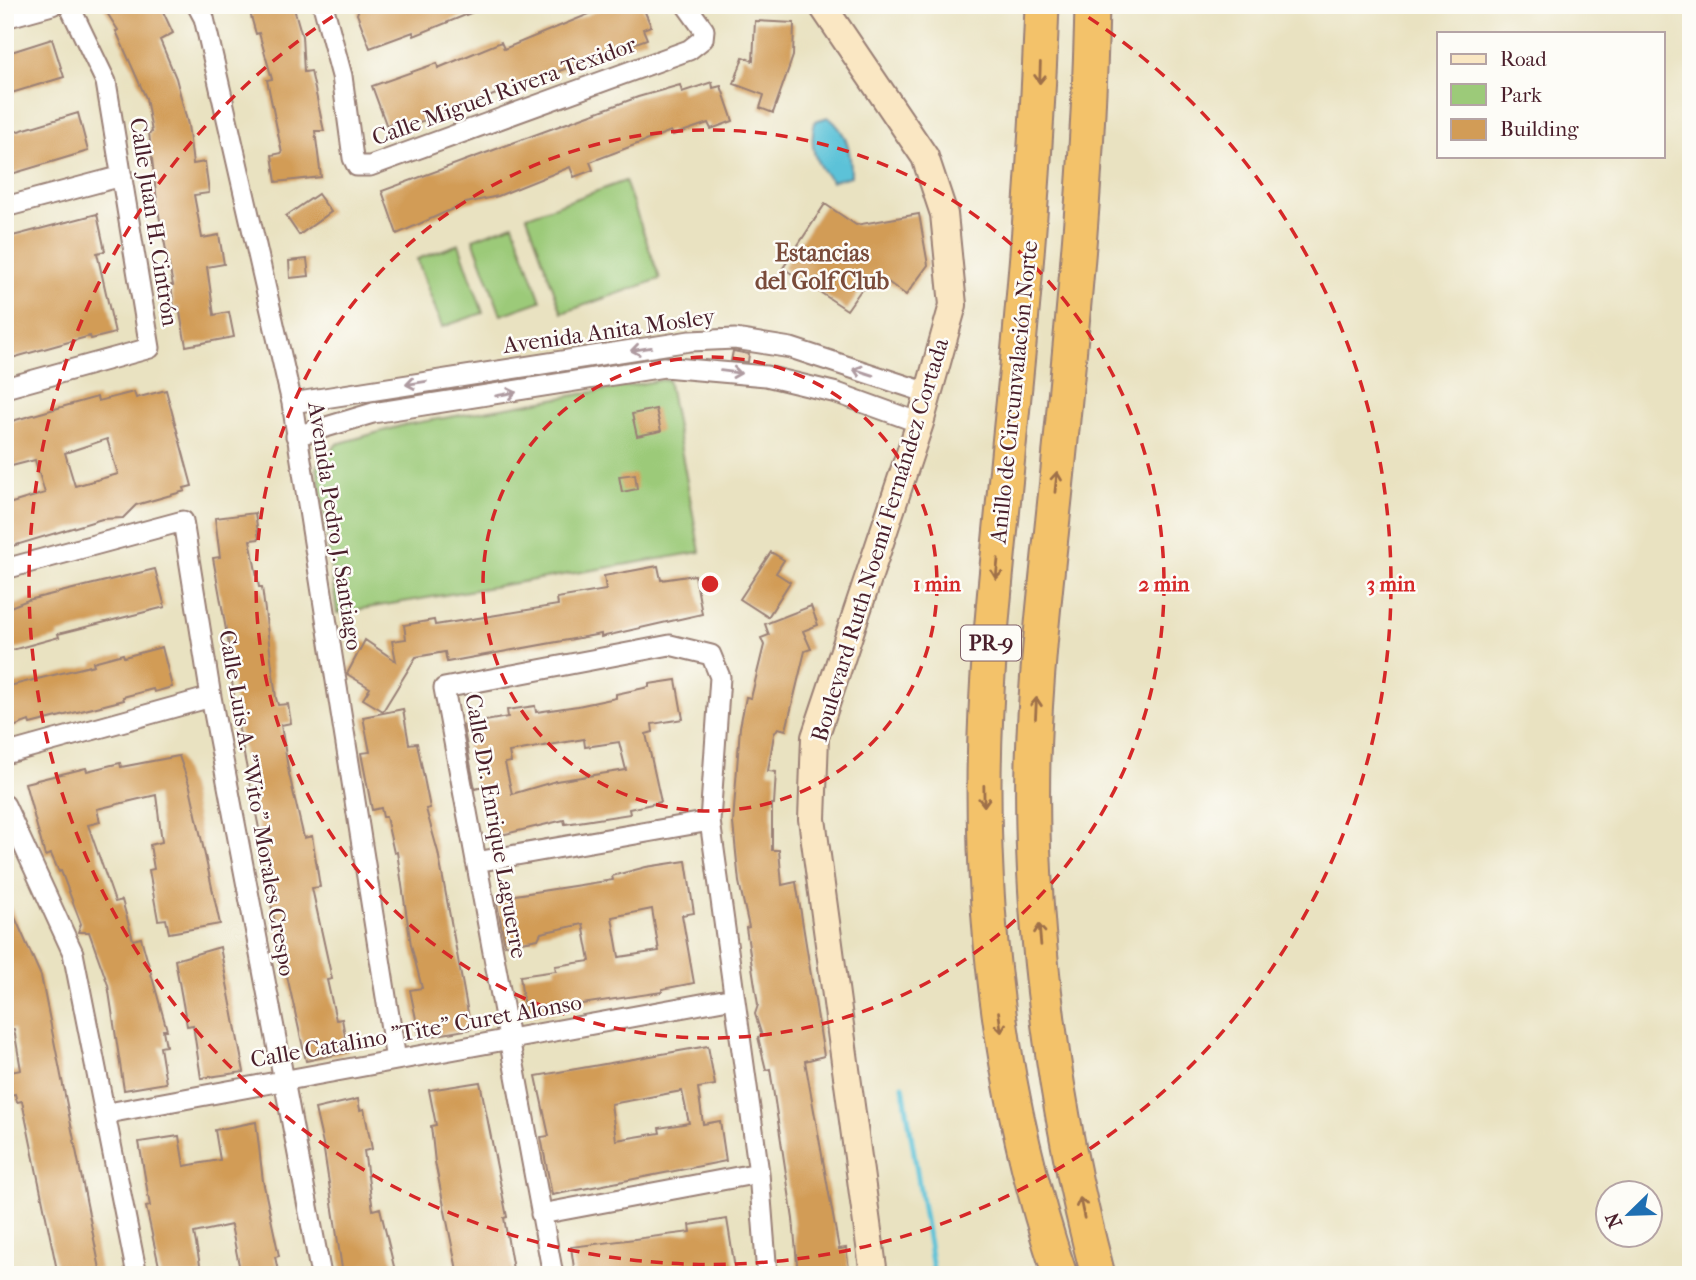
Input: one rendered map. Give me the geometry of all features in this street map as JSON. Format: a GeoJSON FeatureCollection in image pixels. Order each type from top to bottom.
{"type":"FeatureCollection","features":[{"type":"Feature","properties":{"kind":"highway","name":"Anillo de Circunvalación Norte"},"geometry":{"type":"LineString","coordinates":[[1042,5],[1036,152],[995,591],[985,714],[984,788],[989,931],[1004,1050],[1032,1190],[1060,1275]]}},
{"type":"Feature","properties":{"kind":"highway","name":"PR-9"},"geometry":{"type":"LineString","coordinates":[[1091,5],[1075,284],[1040,646],[1033,762],[1037,898],[1047,998],[1073,1166],[1098,1275]]}},
{"type":"Feature","properties":{"kind":"street"},"geometry":{"type":"LineString","coordinates":[[5,18],[52,5]]}},
{"type":"Feature","properties":{"kind":"street","name":"Calle Juan H. Cintrón"},"geometry":{"type":"LineString","coordinates":[[5,388],[150,348],[106,82],[69,5]]}},
{"type":"Feature","properties":{"kind":"street","name":"Avenida Pedro J. Santiago"},"geometry":{"type":"LineString","coordinates":[[197,5],[204,19],[292,402],[396,1060]]}},
{"type":"Feature","properties":{"kind":"street","name":"Calle Miguel Rivera Texidor"},"geometry":{"type":"LineString","coordinates":[[323,5],[342,76],[353,158],[357,166],[370,166],[689,50],[704,39],[704,30],[686,5]]}},
{"type":"Feature","properties":{"kind":"street","name":"Boulevard Ruth Noemí Fernández Cortada"},"geometry":{"type":"LineString","coordinates":[[822,5],[925,157],[944,214],[953,305],[920,423],[815,737],[812,819],[874,1275]]}},
{"type":"Feature","properties":{"kind":"street"},"geometry":{"type":"LineString","coordinates":[[5,207],[122,176]]}},
{"type":"Feature","properties":{"kind":"street","name":"Avenida Anita Mosley"},"geometry":{"type":"LineString","coordinates":[[292,402],[690,341],[735,339],[791,348],[928,393]]}},
{"type":"Feature","properties":{"kind":"street","name":"Avenida Anita Mosley"},"geometry":{"type":"LineString","coordinates":[[296,436],[373,413],[664,367],[766,376],[837,393],[920,423]]}},
{"type":"Feature","properties":{"kind":"street","name":"Calle Luis A. \"Wito\" Morales Crespo"},"geometry":{"type":"LineString","coordinates":[[5,569],[183,521],[211,697],[321,1275]]}},
{"type":"Feature","properties":{"kind":"street","name":"Calle Dr. Enrique Laguerre"},"geometry":{"type":"LineString","coordinates":[[554,1275],[444,688],[670,645],[710,655],[720,677],[710,821],[759,1173],[767,1275]]}},
{"type":"Feature","properties":{"kind":"street"},"geometry":{"type":"LineString","coordinates":[[5,754],[211,697]]}},
{"type":"Feature","properties":{"kind":"street"},"geometry":{"type":"LineString","coordinates":[[5,805],[73,953],[137,1275]]}},
{"type":"Feature","properties":{"kind":"street"},"geometry":{"type":"LineString","coordinates":[[476,862],[710,821]]}},
{"type":"Feature","properties":{"kind":"street","name":"Calle Catalino \"Tite\" Curet Alonso"},"geometry":{"type":"LineString","coordinates":[[107,1114],[734,998]]}},
{"type":"Feature","properties":{"kind":"street"},"geometry":{"type":"LineString","coordinates":[[541,1214],[759,1173]]}},
{"type":"Feature","properties":{"kind":"green space"},"geometry":{"type":"Polygon","coordinates":[[[625,181],[660,279],[562,313],[527,216],[625,181]]]}},
{"type":"Feature","properties":{"kind":"green space"},"geometry":{"type":"Polygon","coordinates":[[[513,224],[541,301],[501,315],[473,239],[513,224]]]}},
{"type":"Feature","properties":{"kind":"green space"},"geometry":{"type":"Polygon","coordinates":[[[459,244],[483,313],[442,327],[417,259],[459,244]]]}},
{"type":"Feature","properties":{"kind":"green space"},"geometry":{"type":"Polygon","coordinates":[[[668,379],[700,552],[337,613],[317,466],[337,444],[404,425],[668,379]]]}},
{"type":"Feature","properties":{"kind":"water"},"geometry":{"type":"Polygon","coordinates":[[[828,117],[844,136],[851,167],[851,176],[832,181],[817,161],[813,146],[815,121],[828,117]]]}},
{"type":"Feature","properties":{"kind":"building"},"geometry":{"type":"Polygon","coordinates":[[[102,5],[160,5],[173,33],[160,40],[176,78],[188,125],[193,164],[205,162],[209,193],[194,195],[202,238],[219,235],[224,264],[207,267],[214,315],[229,312],[234,337],[186,346],[179,307],[174,308],[173,285],[158,210],[149,133],[152,132],[146,98],[116,31],[118,30],[102,5]]]}},
{"type":"Feature","properties":{"kind":"building"},"geometry":{"type":"Polygon","coordinates":[[[262,5],[293,5],[302,36],[304,72],[311,71],[324,131],[315,131],[321,177],[276,182],[272,155],[282,153],[267,80],[272,79],[249,9],[262,5]]]}},
{"type":"Feature","properties":{"kind":"building"},"geometry":{"type":"Polygon","coordinates":[[[360,5],[488,6],[414,36],[413,32],[370,48],[357,14],[360,5]]]}},
{"type":"Feature","properties":{"kind":"building"},"geometry":{"type":"Polygon","coordinates":[[[611,5],[642,5],[651,26],[643,29],[647,39],[395,131],[392,122],[387,127],[372,86],[437,63],[438,68],[501,42],[504,49],[611,5]]]}},
{"type":"Feature","properties":{"kind":"building"},"geometry":{"type":"Polygon","coordinates":[[[755,21],[794,23],[793,56],[773,113],[760,108],[764,95],[734,84],[743,57],[753,61],[755,21]]]}},
{"type":"Feature","properties":{"kind":"building"},"geometry":{"type":"Polygon","coordinates":[[[52,39],[64,77],[5,95],[5,54],[52,39]]]}},
{"type":"Feature","properties":{"kind":"building"},"geometry":{"type":"Polygon","coordinates":[[[712,82],[713,88],[721,86],[733,121],[711,129],[708,123],[673,135],[671,131],[590,162],[593,170],[574,177],[570,167],[498,196],[466,203],[397,234],[382,191],[638,97],[680,85],[682,92],[712,82]]]}},
{"type":"Feature","properties":{"kind":"building"},"geometry":{"type":"Polygon","coordinates":[[[78,113],[88,151],[5,176],[5,135],[78,113]]]}},
{"type":"Feature","properties":{"kind":"building"},"geometry":{"type":"Polygon","coordinates":[[[318,194],[331,212],[299,235],[286,216],[318,194]]]}},
{"type":"Feature","properties":{"kind":"building"},"geometry":{"type":"Polygon","coordinates":[[[825,204],[856,225],[919,214],[928,265],[906,295],[888,282],[861,290],[847,310],[783,268],[825,204]]]}},
{"type":"Feature","properties":{"kind":"building"},"geometry":{"type":"Polygon","coordinates":[[[97,214],[105,251],[97,253],[115,333],[91,339],[90,336],[5,360],[5,238],[97,214]]]}},
{"type":"Feature","properties":{"kind":"building"},"geometry":{"type":"Polygon","coordinates":[[[307,259],[309,276],[290,278],[289,261],[307,259]]]}},
{"type":"Feature","properties":{"kind":"building"},"geometry":{"type":"Polygon","coordinates":[[[733,351],[749,354],[748,362],[731,361],[733,351]]]}},
{"type":"Feature","properties":{"kind":"building"},"geometry":{"type":"Polygon","coordinates":[[[166,390],[192,486],[184,488],[185,491],[136,505],[123,518],[102,519],[13,546],[5,539],[5,505],[45,493],[35,460],[8,467],[5,423],[97,397],[98,401],[134,392],[136,398],[166,390]],[[107,439],[65,453],[75,486],[118,474],[107,439]]]}},
{"type":"Feature","properties":{"kind":"building"},"geometry":{"type":"Polygon","coordinates":[[[656,409],[661,431],[637,436],[632,414],[656,409]]]}},
{"type":"Feature","properties":{"kind":"building"},"geometry":{"type":"Polygon","coordinates":[[[635,474],[637,489],[622,492],[619,476],[635,474]]]}},
{"type":"Feature","properties":{"kind":"building"},"geometry":{"type":"Polygon","coordinates":[[[255,513],[259,539],[250,540],[259,587],[262,587],[276,698],[278,705],[288,704],[291,723],[281,725],[289,774],[304,838],[312,836],[320,887],[312,888],[332,979],[327,980],[336,1020],[342,1019],[348,1052],[306,1061],[261,859],[265,858],[239,730],[230,668],[233,668],[213,558],[220,557],[215,518],[255,513]]]}},
{"type":"Feature","properties":{"kind":"building"},"geometry":{"type":"Polygon","coordinates":[[[771,552],[784,560],[776,573],[790,582],[768,617],[740,599],[771,552]]]}},
{"type":"Feature","properties":{"kind":"building"},"geometry":{"type":"Polygon","coordinates":[[[658,566],[661,580],[695,575],[702,614],[601,637],[601,634],[447,662],[445,652],[416,657],[383,711],[363,699],[370,688],[347,674],[365,640],[396,661],[392,641],[406,639],[404,625],[434,620],[435,625],[558,605],[557,598],[606,590],[604,576],[658,566]]]}},
{"type":"Feature","properties":{"kind":"building"},"geometry":{"type":"Polygon","coordinates":[[[155,569],[165,607],[58,634],[59,637],[5,652],[5,609],[28,600],[155,569]]]}},
{"type":"Feature","properties":{"kind":"building"},"geometry":{"type":"Polygon","coordinates":[[[811,606],[818,625],[803,631],[811,649],[805,651],[786,730],[778,728],[774,734],[768,771],[776,772],[772,804],[772,850],[779,850],[782,885],[796,882],[824,1056],[805,1061],[839,1249],[846,1248],[850,1275],[798,1275],[793,1219],[770,1069],[766,1070],[758,1037],[762,1036],[755,1014],[758,1005],[733,823],[740,727],[746,697],[751,698],[764,645],[761,638],[769,635],[765,624],[811,606]]]}},
{"type":"Feature","properties":{"kind":"building"},"geometry":{"type":"Polygon","coordinates":[[[162,647],[172,687],[154,692],[153,689],[123,697],[124,700],[30,724],[29,721],[5,730],[5,687],[94,665],[93,662],[123,654],[124,657],[162,647]]]}},
{"type":"Feature","properties":{"kind":"building"},"geometry":{"type":"Polygon","coordinates":[[[676,680],[683,719],[652,724],[653,732],[646,734],[661,802],[629,809],[630,814],[565,824],[564,820],[493,837],[483,787],[475,789],[463,725],[508,717],[507,710],[535,706],[536,712],[616,698],[616,694],[649,687],[649,684],[676,680]],[[584,739],[509,752],[511,762],[505,763],[512,794],[556,781],[626,770],[619,742],[585,747],[584,739]]]}},
{"type":"Feature","properties":{"kind":"building"},"geometry":{"type":"Polygon","coordinates":[[[403,709],[409,744],[417,743],[430,808],[426,809],[438,852],[471,1029],[420,1038],[410,990],[422,988],[411,945],[397,852],[394,853],[386,817],[383,817],[381,808],[372,810],[361,753],[370,752],[363,717],[403,709]]]}},
{"type":"Feature","properties":{"kind":"building"},"geometry":{"type":"Polygon","coordinates":[[[179,756],[190,787],[220,924],[169,933],[166,919],[158,920],[149,870],[154,869],[150,845],[162,842],[156,795],[97,809],[100,822],[88,825],[115,902],[122,900],[133,940],[141,938],[167,1030],[163,1030],[166,1046],[160,1047],[166,1083],[124,1090],[108,985],[89,932],[78,932],[81,924],[61,871],[59,872],[51,854],[45,856],[25,783],[86,768],[87,771],[120,763],[121,767],[179,756]]]}},
{"type":"Feature","properties":{"kind":"building"},"geometry":{"type":"Polygon","coordinates":[[[686,861],[694,913],[682,915],[694,983],[662,989],[662,992],[555,1008],[556,1012],[525,1016],[520,976],[556,971],[555,966],[590,961],[583,924],[541,933],[538,939],[505,945],[496,898],[613,880],[612,876],[686,861]],[[652,909],[612,917],[619,957],[659,951],[652,909]]]}},
{"type":"Feature","properties":{"kind":"building"},"geometry":{"type":"Polygon","coordinates":[[[5,895],[41,976],[100,1269],[58,1275],[22,1101],[17,1102],[15,1094],[5,1096],[5,1073],[21,1070],[14,1029],[5,1029],[5,895]]]}},
{"type":"Feature","properties":{"kind":"building"},"geometry":{"type":"Polygon","coordinates":[[[220,947],[244,1072],[201,1078],[193,1025],[187,1026],[175,960],[220,947]]]}},
{"type":"Feature","properties":{"kind":"building"},"geometry":{"type":"Polygon","coordinates":[[[708,1046],[715,1085],[698,1088],[703,1124],[720,1121],[726,1161],[552,1195],[541,1137],[549,1136],[536,1076],[708,1046]],[[682,1091],[611,1104],[616,1140],[660,1133],[659,1128],[689,1123],[682,1091]]]}},
{"type":"Feature","properties":{"kind":"building"},"geometry":{"type":"Polygon","coordinates":[[[480,1082],[507,1217],[504,1218],[514,1275],[458,1275],[435,1162],[431,1126],[436,1125],[429,1090],[480,1082]]]}},
{"type":"Feature","properties":{"kind":"building"},"geometry":{"type":"Polygon","coordinates":[[[358,1099],[360,1110],[364,1109],[372,1149],[364,1151],[373,1210],[380,1208],[396,1275],[343,1275],[315,1109],[358,1099]]]}},
{"type":"Feature","properties":{"kind":"building"},"geometry":{"type":"Polygon","coordinates":[[[256,1122],[263,1181],[279,1256],[275,1257],[279,1275],[241,1275],[231,1225],[194,1233],[202,1275],[161,1275],[146,1207],[150,1206],[139,1142],[179,1136],[184,1166],[220,1160],[215,1130],[256,1122]]]}},
{"type":"Feature","properties":{"kind":"building"},"geometry":{"type":"Polygon","coordinates":[[[727,1219],[736,1275],[575,1275],[571,1247],[691,1232],[690,1225],[727,1219]]]}},
{"type":"Feature","properties":{"kind":"waterway"},"geometry":{"type":"LineString","coordinates":[[903,1086],[934,1275]]}},
{"type":"Feature","properties":{"kind":"district","name":"Estancias del Golf Club"},"geometry":{"type":"Point","coordinates":[822,267]}}]}
